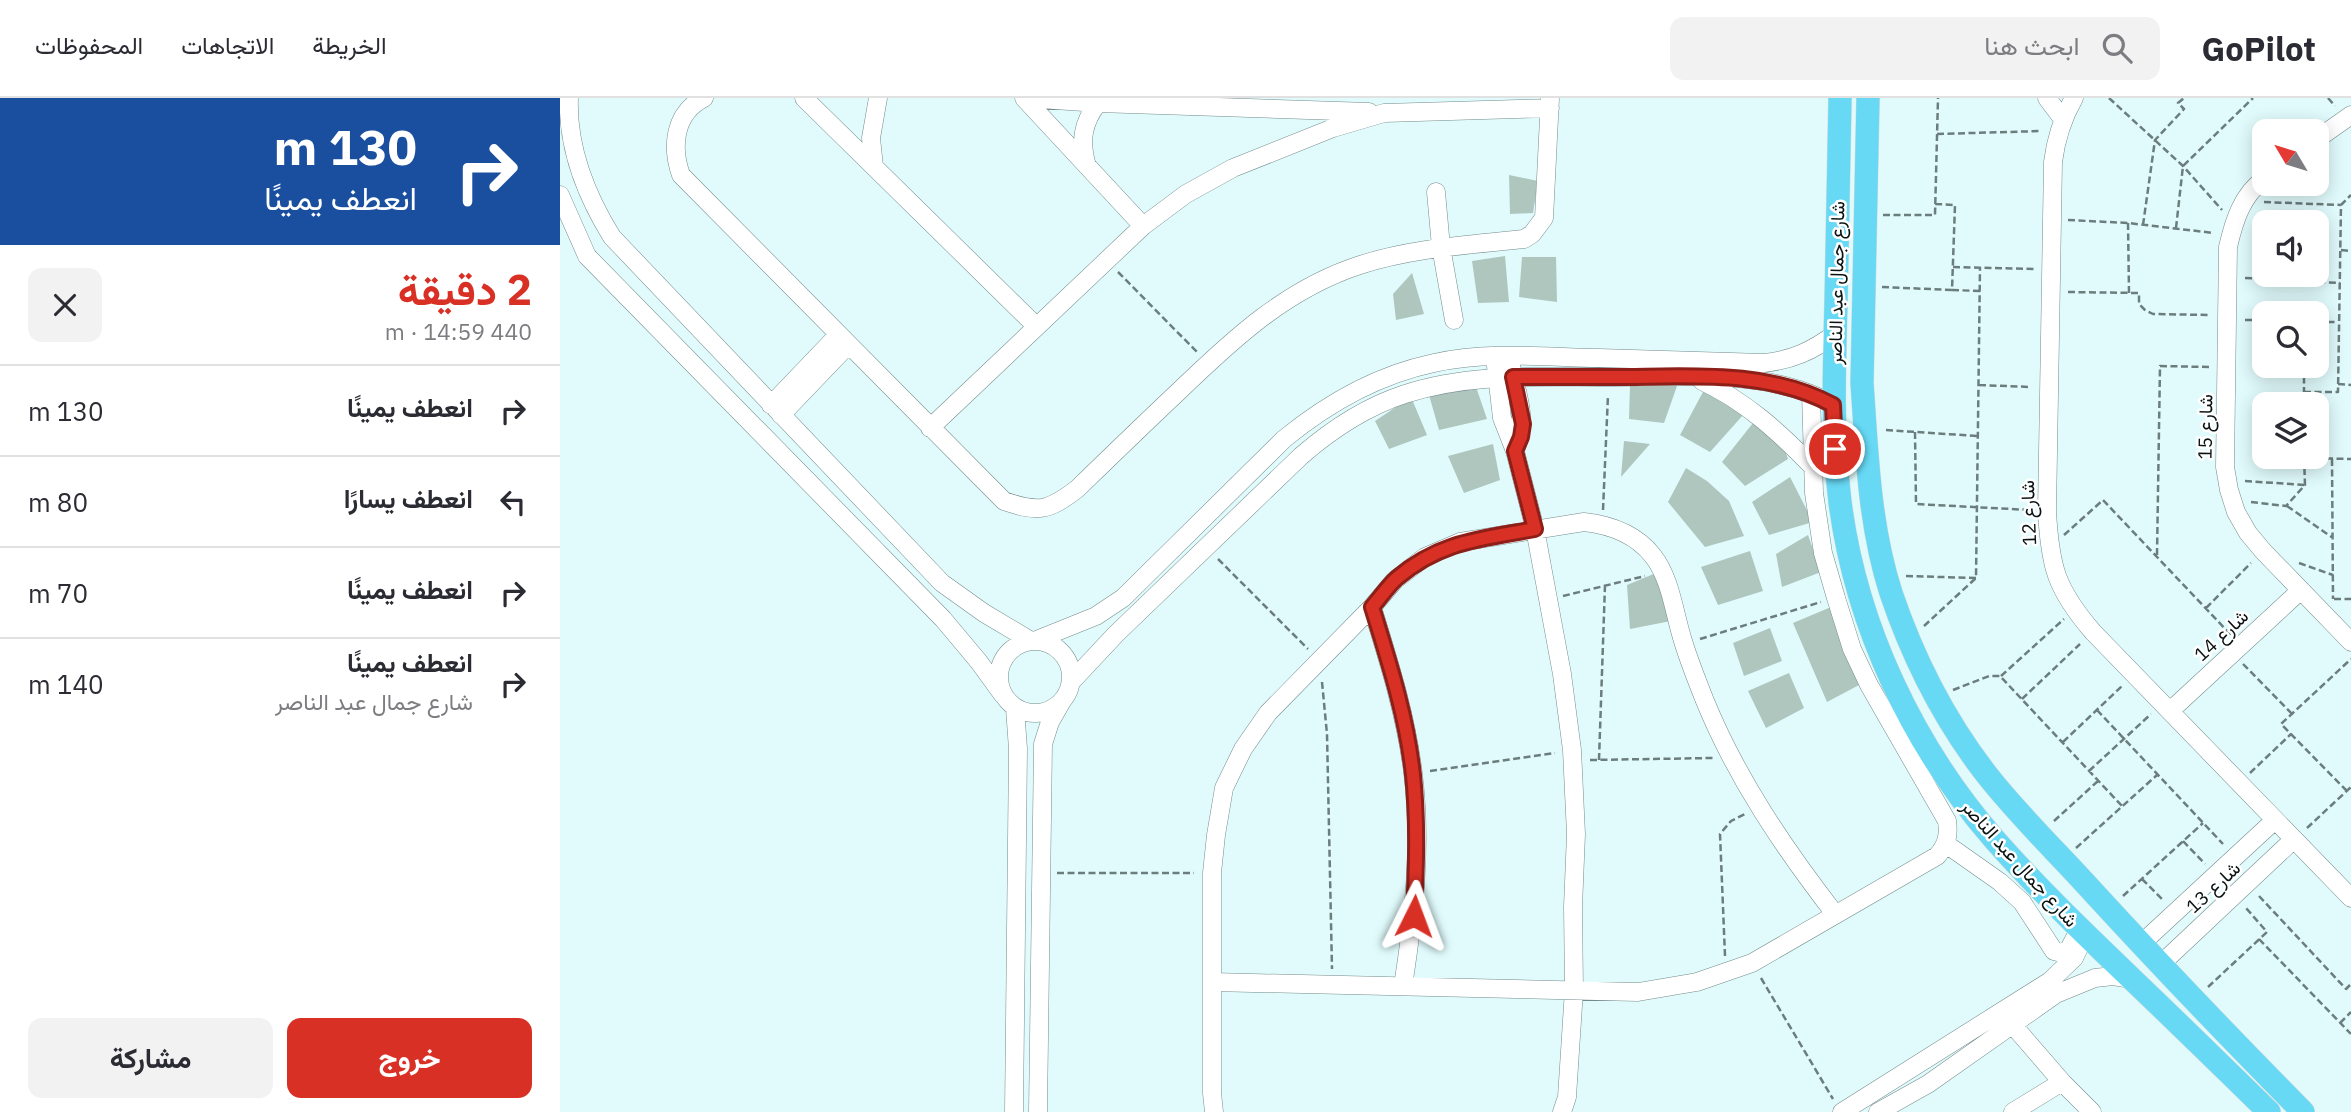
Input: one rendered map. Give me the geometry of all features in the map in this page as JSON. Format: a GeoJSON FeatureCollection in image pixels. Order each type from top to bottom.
{"type":"FeatureCollection","features":[{"type":"Feature","properties":{"kind":"main road","name":"شارع جمال عبد الناصر"},"geometry":{"type":"LineString","coordinates":[[1840,98],[1833,405],[1836,468],[1848,544],[1871,628],[1889,674],[1936,761],[1963,801],[1994,839],[2082,932],[2269,1112]]}},
{"type":"Feature","properties":{"kind":"main road","name":"شارع جمال عبد الناصر"},"geometry":{"type":"LineString","coordinates":[[1868,98],[1862,383],[1865,429],[1872,511],[1890,590],[1908,640],[1930,688],[1987,775],[2160,965],[2303,1112]]}},
{"type":"Feature","properties":{"kind":"street"},"geometry":{"type":"LineString","coordinates":[[569,98],[576,161],[589,196],[612,237],[942,583],[984,613],[1033,641],[1054,646],[1068,662],[1071,682]]}},
{"type":"Feature","properties":{"kind":"street"},"geometry":{"type":"LineString","coordinates":[[705,98],[687,111],[678,126],[675,159],[681,175],[1004,501],[1029,510],[1056,505],[1077,489],[1241,332],[1278,305],[1317,283],[1359,265],[1411,251],[1524,239],[1539,227],[1544,218],[1550,103],[1384,113],[1025,98]]}},
{"type":"Feature","properties":{"kind":"street"},"geometry":{"type":"LineString","coordinates":[[804,98],[1036,326]]}},
{"type":"Feature","properties":{"kind":"street"},"geometry":{"type":"LineString","coordinates":[[874,167],[871,138],[878,98]]}},
{"type":"Feature","properties":{"kind":"street"},"geometry":{"type":"LineString","coordinates":[[1025,98],[1143,226]]}},
{"type":"Feature","properties":{"kind":"street"},"geometry":{"type":"LineString","coordinates":[[2047,98],[2062,118]]}},
{"type":"Feature","properties":{"kind":"street","name":"شارع 12"},"geometry":{"type":"LineString","coordinates":[[2074,98],[2062,118],[2055,141],[2053,162],[2047,511],[2049,549],[2054,570],[2074,610],[2093,632],[2351,898]]}},
{"type":"Feature","properties":{"kind":"street"},"geometry":{"type":"LineString","coordinates":[[1087,166],[1082,140],[1084,126],[1098,103]]}},
{"type":"Feature","properties":{"kind":"street"},"geometry":{"type":"LineString","coordinates":[[930,428],[1143,226],[1186,194],[1233,168],[1332,128],[1384,113]]}},
{"type":"Feature","properties":{"kind":"street"},"geometry":{"type":"LineString","coordinates":[[2329,131],[2351,115]]}},
{"type":"Feature","properties":{"kind":"street"},"geometry":{"type":"LineString","coordinates":[[1436,192],[1441,247],[1454,320]]}},
{"type":"Feature","properties":{"kind":"street","name":"شارع 15"},"geometry":{"type":"LineString","coordinates":[[2252,193],[2233,223],[2228,247],[2225,467],[2229,490],[2236,513],[2248,533],[2351,642]]}},
{"type":"Feature","properties":{"kind":"street"},"geometry":{"type":"LineString","coordinates":[[560,195],[587,256],[943,619],[1009,701],[1027,712],[1040,713],[1052,709],[1062,701]]}},
{"type":"Feature","properties":{"kind":"street"},"geometry":{"type":"LineString","coordinates":[[1038,1112],[1043,744],[1050,722],[1071,682],[1108,642],[1301,456],[1324,436],[1377,404],[1406,393],[1440,385],[1505,377],[1690,376],[1744,371],[1764,363],[1802,355],[1835,334]]}},
{"type":"Feature","properties":{"kind":"street"},"geometry":{"type":"LineString","coordinates":[[776,410],[843,340]]}},
{"type":"Feature","properties":{"kind":"street"},"geometry":{"type":"LineString","coordinates":[[1014,1112],[1018,749],[1009,701],[999,681],[1000,667],[1006,654],[1017,645],[1096,616],[1123,598],[1284,439],[1309,418],[1366,385],[1434,363],[1502,356],[1744,371],[1811,394],[1833,405]]}},
{"type":"Feature","properties":{"kind":"street"},"geometry":{"type":"LineString","coordinates":[[1502,356],[1505,377],[1502,418],[1515,451],[1535,529],[1562,674],[1572,755],[1576,834],[1574,990],[1567,1107]]}},
{"type":"Feature","properties":{"kind":"street"},"geometry":{"type":"LineString","coordinates":[[1690,376],[1734,398],[1755,413],[1812,466]]}},
{"type":"Feature","properties":{"kind":"street"},"geometry":{"type":"LineString","coordinates":[[1212,982],[1638,992],[1697,982],[1752,963],[1937,856],[1946,844],[1947,821],[1887,720],[1852,649],[1821,544],[1812,466],[1811,394]]}},
{"type":"Feature","properties":{"kind":"street"},"geometry":{"type":"LineString","coordinates":[[1214,1112],[1212,873],[1224,788],[1243,749],[1268,713],[1395,580],[1425,557],[1460,542],[1584,522],[1603,524],[1639,541],[1653,555],[1663,571],[1683,644],[1732,758],[1763,813],[1835,914]]}},
{"type":"Feature","properties":{"kind":"street","name":"شارع 14"},"geometry":{"type":"LineString","coordinates":[[2166,707],[2237,649],[2301,590]]}},
{"type":"Feature","properties":{"kind":"street"},"geometry":{"type":"LineString","coordinates":[[1372,607],[1403,715],[1413,774],[1418,845],[1415,904],[1403,986]]}},
{"type":"Feature","properties":{"kind":"street","name":"شارع 13"},"geometry":{"type":"LineString","coordinates":[[2141,944],[2275,820]]}},
{"type":"Feature","properties":{"kind":"street","name":"شارع 13"},"geometry":{"type":"LineString","coordinates":[[2160,965],[2294,839]]}},
{"type":"Feature","properties":{"kind":"street"},"geometry":{"type":"LineString","coordinates":[[1946,844],[2000,882],[2022,902],[2054,951],[2062,953],[2069,949],[2082,932]]}},
{"type":"Feature","properties":{"kind":"street"},"geometry":{"type":"LineString","coordinates":[[1878,1112],[1928,1084],[2012,1024],[2053,987],[2074,958],[2082,932]]}},
{"type":"Feature","properties":{"kind":"street"},"geometry":{"type":"LineString","coordinates":[[1838,1106],[1919,1065],[2053,987],[2113,976],[2133,979]]}},
{"type":"Feature","properties":{"kind":"street"},"geometry":{"type":"LineString","coordinates":[[2012,1024],[2092,1112]]}},
{"type":"Feature","properties":{"kind":"street"},"geometry":{"type":"LineString","coordinates":[[1919,1065],[1928,1084]]}},
{"type":"Feature","properties":{"kind":"street"},"geometry":{"type":"LineString","coordinates":[[2013,1112],[2062,1082]]}},
{"type":"Feature","properties":{"kind":"street"},"geometry":{"type":"LineString","coordinates":[[1203,1112],[1212,1093]]}},
{"type":"Feature","properties":{"kind":"path"},"geometry":{"type":"LineString","coordinates":[[1866,215],[1935,215],[1938,98]]}},
{"type":"Feature","properties":{"kind":"path"},"geometry":{"type":"LineString","coordinates":[[2109,98],[2183,166],[2233,223]]}},
{"type":"Feature","properties":{"kind":"path"},"geometry":{"type":"LineString","coordinates":[[2143,225],[2155,140],[2184,109],[2178,103],[2184,98]]}},
{"type":"Feature","properties":{"kind":"path"},"geometry":{"type":"LineString","coordinates":[[2176,228],[2183,166],[2253,98]]}},
{"type":"Feature","properties":{"kind":"path"},"geometry":{"type":"LineString","coordinates":[[1937,134],[2042,132],[2062,118]]}},
{"type":"Feature","properties":{"kind":"path"},"geometry":{"type":"LineString","coordinates":[[2304,378],[2304,391],[2338,392],[2341,205],[2351,195]]}},
{"type":"Feature","properties":{"kind":"path"},"geometry":{"type":"LineString","coordinates":[[2244,202],[2341,205]]}},
{"type":"Feature","properties":{"kind":"path"},"geometry":{"type":"LineString","coordinates":[[1935,204],[1955,205],[1952,290]]}},
{"type":"Feature","properties":{"kind":"path"},"geometry":{"type":"LineString","coordinates":[[2052,219],[2128,223],[2215,233],[2228,247]]}},
{"type":"Feature","properties":{"kind":"path"},"geometry":{"type":"LineString","coordinates":[[2128,223],[2129,293]]}},
{"type":"Feature","properties":{"kind":"path"},"geometry":{"type":"LineString","coordinates":[[2341,250],[2351,251]]}},
{"type":"Feature","properties":{"kind":"path"},"geometry":{"type":"LineString","coordinates":[[1106,260],[1208,363]]}},
{"type":"Feature","properties":{"kind":"path"},"geometry":{"type":"LineString","coordinates":[[1952,267],[2051,270]]}},
{"type":"Feature","properties":{"kind":"path"},"geometry":{"type":"LineString","coordinates":[[1908,640],[1976,578],[1980,267]]}},
{"type":"Feature","properties":{"kind":"path"},"geometry":{"type":"LineString","coordinates":[[2228,278],[2340,282]]}},
{"type":"Feature","properties":{"kind":"path"},"geometry":{"type":"LineString","coordinates":[[1864,286],[1980,291]]}},
{"type":"Feature","properties":{"kind":"path"},"geometry":{"type":"LineString","coordinates":[[2051,292],[2139,293],[2139,304],[2153,314],[2252,319]]}},
{"type":"Feature","properties":{"kind":"path"},"geometry":{"type":"LineString","coordinates":[[2329,322],[2339,322]]}},
{"type":"Feature","properties":{"kind":"path"},"geometry":{"type":"LineString","coordinates":[[2157,556],[2161,366],[2227,368]]}},
{"type":"Feature","properties":{"kind":"path"},"geometry":{"type":"LineString","coordinates":[[1603,524],[1608,377]]}},
{"type":"Feature","properties":{"kind":"path"},"geometry":{"type":"LineString","coordinates":[[2338,384],[2351,385]]}},
{"type":"Feature","properties":{"kind":"path"},"geometry":{"type":"LineString","coordinates":[[1979,385],[2049,387]]}},
{"type":"Feature","properties":{"kind":"path"},"geometry":{"type":"LineString","coordinates":[[1865,429],[1978,436]]}},
{"type":"Feature","properties":{"kind":"path"},"geometry":{"type":"LineString","coordinates":[[1915,432],[1916,504],[2047,511]]}},
{"type":"Feature","properties":{"kind":"path"},"geometry":{"type":"LineString","coordinates":[[2329,458],[2351,459]]}},
{"type":"Feature","properties":{"kind":"path"},"geometry":{"type":"LineString","coordinates":[[2332,458],[2333,599]]}},
{"type":"Feature","properties":{"kind":"path"},"geometry":{"type":"LineString","coordinates":[[2286,506],[2305,485],[2304,469]]}},
{"type":"Feature","properties":{"kind":"path"},"geometry":{"type":"LineString","coordinates":[[2229,490],[2244,481],[2305,485]]}},
{"type":"Feature","properties":{"kind":"path"},"geometry":{"type":"LineString","coordinates":[[2049,549],[2103,500],[2206,608],[2292,715]]}},
{"type":"Feature","properties":{"kind":"path"},"geometry":{"type":"LineString","coordinates":[[2236,513],[2252,502],[2286,506],[2333,538]]}},
{"type":"Feature","properties":{"kind":"path"},"geometry":{"type":"LineString","coordinates":[[1206,547],[1319,660],[1327,734],[1333,985]]}},
{"type":"Feature","properties":{"kind":"path"},"geometry":{"type":"LineString","coordinates":[[2206,608],[2263,551]]}},
{"type":"Feature","properties":{"kind":"path"},"geometry":{"type":"LineString","coordinates":[[1547,600],[1663,571]]}},
{"type":"Feature","properties":{"kind":"path"},"geometry":{"type":"LineString","coordinates":[[1890,590],[1902,576],[1976,578]]}},
{"type":"Feature","properties":{"kind":"path"},"geometry":{"type":"LineString","coordinates":[[1599,760],[1605,586]]}},
{"type":"Feature","properties":{"kind":"path"},"geometry":{"type":"LineString","coordinates":[[1683,644],[1836,598]]}},
{"type":"Feature","properties":{"kind":"path"},"geometry":{"type":"LineString","coordinates":[[1930,688],[1940,691],[1956,690],[1989,676],[2000,676],[2074,610]]}},
{"type":"Feature","properties":{"kind":"path"},"geometry":{"type":"LineString","coordinates":[[2022,699],[2093,632]]}},
{"type":"Feature","properties":{"kind":"path"},"geometry":{"type":"LineString","coordinates":[[2347,791],[2281,724],[2351,659]]}},
{"type":"Feature","properties":{"kind":"path"},"geometry":{"type":"LineString","coordinates":[[2062,743],[2134,674]]}},
{"type":"Feature","properties":{"kind":"path"},"geometry":{"type":"LineString","coordinates":[[2000,676],[2122,806]]}},
{"type":"Feature","properties":{"kind":"path"},"geometry":{"type":"LineString","coordinates":[[2089,771],[2123,740],[2166,707]]}},
{"type":"Feature","properties":{"kind":"path"},"geometry":{"type":"LineString","coordinates":[[2097,710],[2235,857]]}},
{"type":"Feature","properties":{"kind":"path"},"geometry":{"type":"LineString","coordinates":[[2239,783],[2291,734]]}},
{"type":"Feature","properties":{"kind":"path"},"geometry":{"type":"LineString","coordinates":[[1413,774],[1572,755],[1599,760],[1732,758]]}},
{"type":"Feature","properties":{"kind":"path"},"geometry":{"type":"LineString","coordinates":[[2069,865],[2076,849],[2157,775]]}},
{"type":"Feature","properties":{"kind":"path"},"geometry":{"type":"LineString","coordinates":[[2039,834],[2098,780]]}},
{"type":"Feature","properties":{"kind":"path"},"geometry":{"type":"LineString","coordinates":[[2294,839],[2351,788]]}},
{"type":"Feature","properties":{"kind":"path"},"geometry":{"type":"LineString","coordinates":[[1726,974],[1720,834],[1731,821],[1746,813],[1763,813]]}},
{"type":"Feature","properties":{"kind":"path"},"geometry":{"type":"LineString","coordinates":[[2109,909],[2203,823]]}},
{"type":"Feature","properties":{"kind":"path"},"geometry":{"type":"LineString","coordinates":[[2183,841],[2216,874]]}},
{"type":"Feature","properties":{"kind":"path"},"geometry":{"type":"LineString","coordinates":[[1040,873],[1212,873]]}},
{"type":"Feature","properties":{"kind":"path"},"geometry":{"type":"LineString","coordinates":[[2142,878],[2175,913]]}},
{"type":"Feature","properties":{"kind":"path"},"geometry":{"type":"LineString","coordinates":[[2193,1000],[2267,932],[2241,889]]}},
{"type":"Feature","properties":{"kind":"path"},"geometry":{"type":"LineString","coordinates":[[2241,889],[2346,989],[2351,984]]}},
{"type":"Feature","properties":{"kind":"path"},"geometry":{"type":"LineString","coordinates":[[2259,939],[2351,1034]]}},
{"type":"Feature","properties":{"kind":"path"},"geometry":{"type":"LineString","coordinates":[[1752,963],[1838,1106]]}},
{"type":"Feature","properties":{"kind":"path"},"geometry":{"type":"LineString","coordinates":[[2340,1023],[2351,1012]]}},
{"type":"Feature","properties":{"kind":"building"},"geometry":{"type":"Polygon","coordinates":[[[1509,175],[1538,181],[1533,213],[1510,214],[1509,175]]]}},
{"type":"Feature","properties":{"kind":"building"},"geometry":{"type":"Polygon","coordinates":[[[1505,256],[1509,302],[1478,303],[1472,261],[1505,256]]]}},
{"type":"Feature","properties":{"kind":"building"},"geometry":{"type":"Polygon","coordinates":[[[1522,257],[1556,257],[1557,302],[1519,297],[1522,257]]]}},
{"type":"Feature","properties":{"kind":"building"},"geometry":{"type":"Polygon","coordinates":[[[1412,273],[1424,314],[1396,320],[1393,294],[1412,273]]]}},
{"type":"Feature","properties":{"kind":"building"},"geometry":{"type":"Polygon","coordinates":[[[1475,384],[1487,419],[1439,430],[1429,395],[1475,384]]]}},
{"type":"Feature","properties":{"kind":"building"},"geometry":{"type":"Polygon","coordinates":[[[1630,385],[1677,386],[1664,423],[1629,419],[1630,385]]]}},
{"type":"Feature","properties":{"kind":"building"},"geometry":{"type":"Polygon","coordinates":[[[1704,390],[1744,414],[1710,452],[1680,435],[1704,390]]]}},
{"type":"Feature","properties":{"kind":"building"},"geometry":{"type":"Polygon","coordinates":[[[1411,397],[1427,435],[1389,449],[1375,421],[1411,397]]]}},
{"type":"Feature","properties":{"kind":"building"},"geometry":{"type":"Polygon","coordinates":[[[1753,423],[1782,442],[1788,459],[1745,486],[1722,462],[1753,423]]]}},
{"type":"Feature","properties":{"kind":"building"},"geometry":{"type":"Polygon","coordinates":[[[1624,441],[1650,444],[1621,477],[1624,441]]]}},
{"type":"Feature","properties":{"kind":"building"},"geometry":{"type":"Polygon","coordinates":[[[1493,444],[1500,480],[1464,493],[1448,456],[1493,444]]]}},
{"type":"Feature","properties":{"kind":"building"},"geometry":{"type":"Polygon","coordinates":[[[1686,468],[1707,481],[1729,501],[1744,536],[1705,547],[1668,502],[1686,468]]]}},
{"type":"Feature","properties":{"kind":"building"},"geometry":{"type":"Polygon","coordinates":[[[1790,477],[1813,522],[1769,535],[1752,502],[1790,477]]]}},
{"type":"Feature","properties":{"kind":"building"},"geometry":{"type":"Polygon","coordinates":[[[1808,535],[1821,572],[1782,587],[1776,554],[1808,535]]]}},
{"type":"Feature","properties":{"kind":"building"},"geometry":{"type":"Polygon","coordinates":[[[1750,551],[1763,591],[1718,605],[1701,567],[1750,551]]]}},
{"type":"Feature","properties":{"kind":"building"},"geometry":{"type":"Polygon","coordinates":[[[1656,573],[1671,621],[1630,629],[1627,585],[1656,573]]]}},
{"type":"Feature","properties":{"kind":"building"},"geometry":{"type":"Polygon","coordinates":[[[1831,607],[1861,684],[1827,702],[1793,623],[1831,607]]]}},
{"type":"Feature","properties":{"kind":"building"},"geometry":{"type":"Polygon","coordinates":[[[1770,628],[1782,661],[1744,676],[1733,643],[1770,628]]]}},
{"type":"Feature","properties":{"kind":"building"},"geometry":{"type":"Polygon","coordinates":[[[1789,673],[1804,708],[1766,728],[1748,691],[1789,673]]]}},
{"type":"Feature","properties":{"kind":"route"},"geometry":{"type":"LineString","coordinates":[[1414,916],[1418,845],[1413,774],[1403,715],[1372,607],[1395,580],[1425,557],[1460,542],[1535,529],[1515,451],[1523,424],[1513,377],[1690,376],[1778,384],[1811,394],[1833,405],[1835,449]]}}]}
